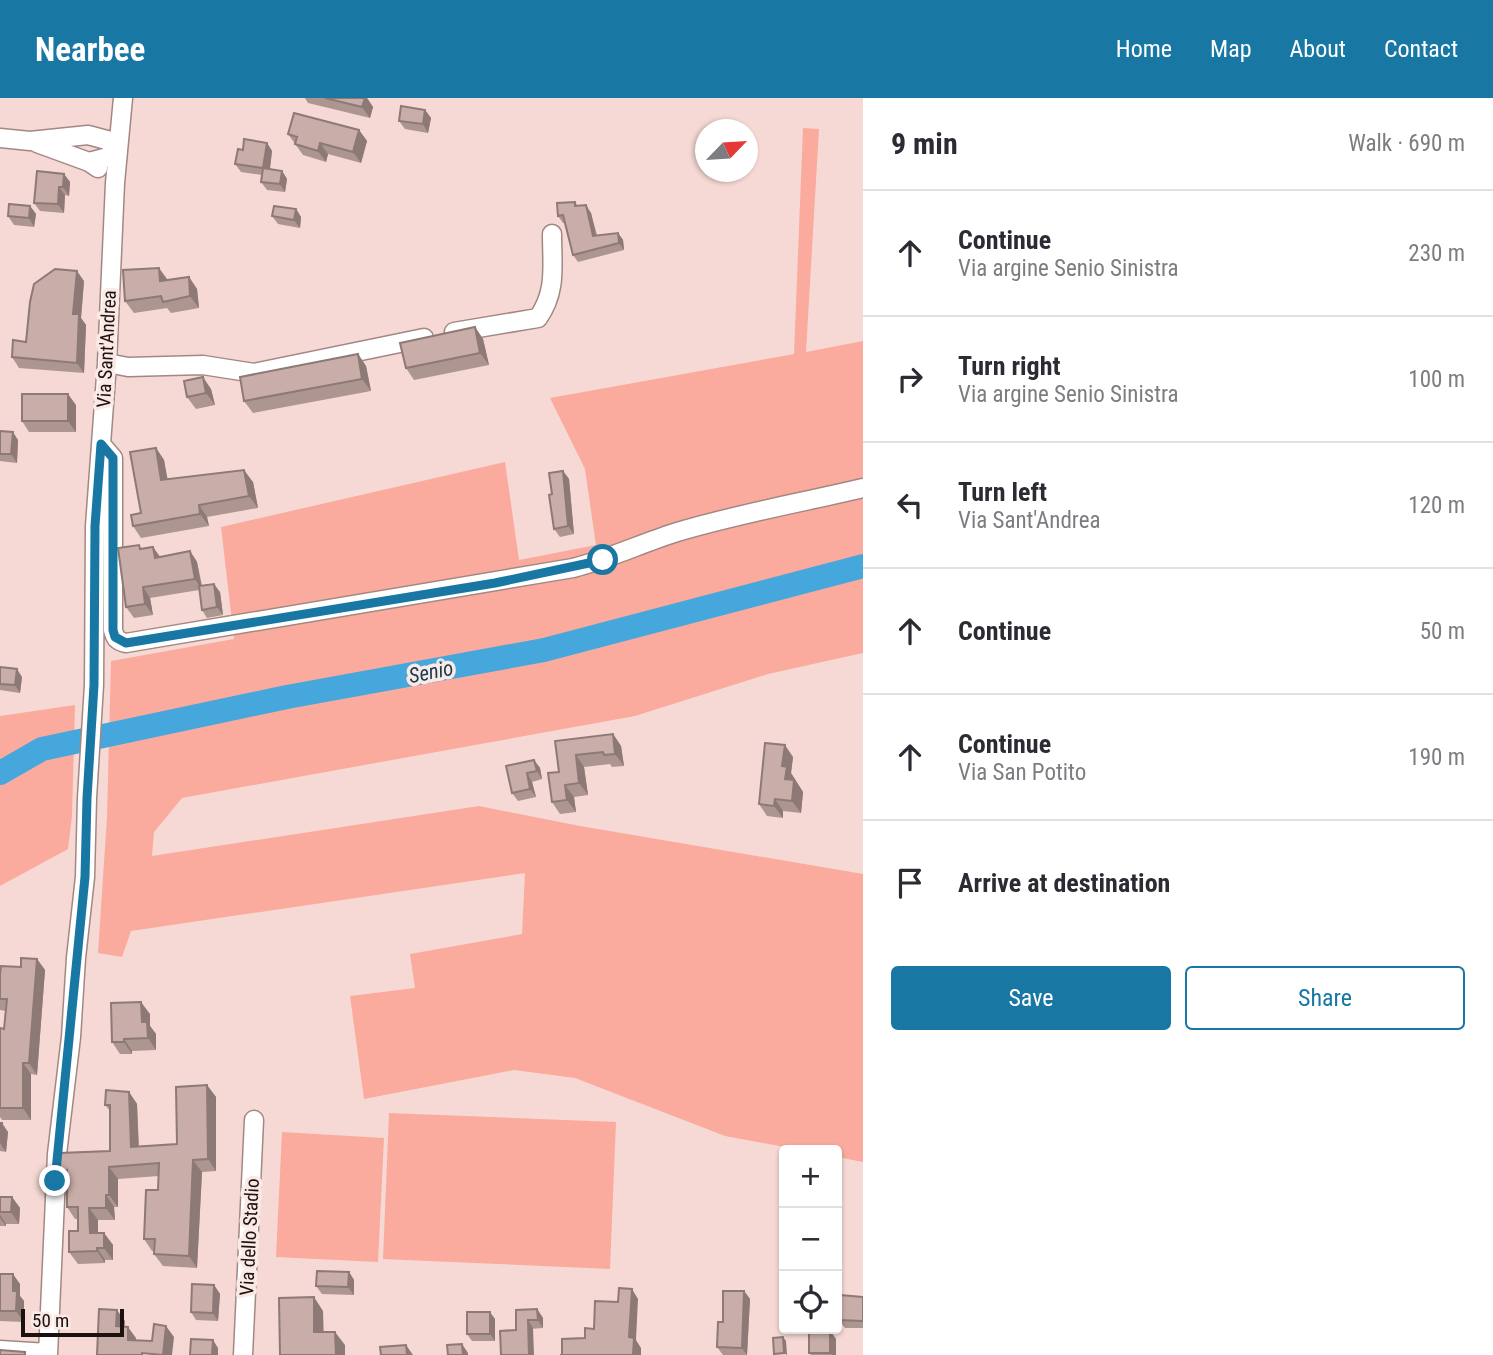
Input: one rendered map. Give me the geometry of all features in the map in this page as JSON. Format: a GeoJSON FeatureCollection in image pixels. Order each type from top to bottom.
{"type":"FeatureCollection","features":[{"type":"Feature","properties":{"kind":"street"},"geometry":{"type":"LineString","coordinates":[[0,138],[30,141],[88,135],[107,126],[122,106]]}},
{"type":"Feature","properties":{"kind":"street","name":"Via Sant'Andrea"},"geometry":{"type":"LineString","coordinates":[[48,1354],[55,1181],[85,877],[94,685],[95,526],[122,106]]}},
{"type":"Feature","properties":{"kind":"street"},"geometry":{"type":"LineString","coordinates":[[88,135],[118,143],[108,157],[89,162]]}},
{"type":"Feature","properties":{"kind":"street"},"geometry":{"type":"LineString","coordinates":[[30,141],[89,162],[115,183]]}},
{"type":"Feature","properties":{"kind":"street"},"geometry":{"type":"LineString","coordinates":[[107,363],[128,367],[203,365],[254,373],[503,322],[538,318],[549,300],[552,283],[552,234]]}},
{"type":"Feature","properties":{"kind":"street"},"geometry":{"type":"LineString","coordinates":[[101,444],[113,458],[113,630],[115,637],[126,643],[573,568],[707,524],[863,488]]}},
{"type":"Feature","properties":{"kind":"street","name":"Via dello Stadio"},"geometry":{"type":"LineString","coordinates":[[243,1355],[254,1120]]}},
{"type":"Feature","properties":{"kind":"street"},"geometry":{"type":"LineString","coordinates":[[0,1350],[48,1354]]}},
{"type":"Feature","properties":{"kind":"shaded area"},"geometry":{"type":"Polygon","coordinates":[[[803,128],[819,129],[806,352],[863,341],[863,653],[768,674],[635,716],[182,798],[154,832],[152,856],[479,806],[863,874],[863,1162],[842,1158],[842,1145],[779,1146],[725,1136],[575,1078],[514,1070],[364,1099],[350,996],[415,988],[410,954],[522,934],[525,873],[131,931],[122,957],[98,953],[107,817],[111,661],[234,639],[221,527],[505,462],[519,560],[596,545],[585,469],[550,398],[794,354],[803,128]]]}},
{"type":"Feature","properties":{"kind":"shaded area"},"geometry":{"type":"Polygon","coordinates":[[[75,705],[72,816],[68,849],[0,886],[0,716],[75,705]]]}},
{"type":"Feature","properties":{"kind":"shaded area"},"geometry":{"type":"Polygon","coordinates":[[[389,1113],[616,1122],[610,1269],[383,1259],[389,1113]]]}},
{"type":"Feature","properties":{"kind":"shaded area"},"geometry":{"type":"Polygon","coordinates":[[[282,1132],[384,1138],[378,1262],[276,1257],[282,1132]]]}},
{"type":"Feature","properties":{"kind":"building"},"geometry":{"type":"Polygon","coordinates":[[[325,98],[365,98],[362,107],[325,98]]]}},
{"type":"Feature","properties":{"kind":"building"},"geometry":{"type":"Polygon","coordinates":[[[401,106],[425,110],[423,124],[399,121],[401,106]]]}},
{"type":"Feature","properties":{"kind":"building"},"geometry":{"type":"Polygon","coordinates":[[[294,113],[359,130],[353,152],[320,143],[318,151],[295,144],[297,137],[288,134],[294,113]]]}},
{"type":"Feature","properties":{"kind":"building"},"geometry":{"type":"Polygon","coordinates":[[[244,139],[267,143],[263,168],[235,164],[238,149],[243,150],[244,139]]]}},
{"type":"Feature","properties":{"kind":"building"},"geometry":{"type":"Polygon","coordinates":[[[263,168],[282,171],[280,184],[261,182],[263,168]]]}},
{"type":"Feature","properties":{"kind":"building"},"geometry":{"type":"Polygon","coordinates":[[[37,171],[64,174],[63,187],[59,187],[58,204],[34,203],[37,171]]]}},
{"type":"Feature","properties":{"kind":"building"},"geometry":{"type":"Polygon","coordinates":[[[575,202],[575,206],[586,205],[593,236],[618,233],[619,243],[573,255],[563,215],[558,216],[557,203],[575,202]]]}},
{"type":"Feature","properties":{"kind":"building"},"geometry":{"type":"Polygon","coordinates":[[[9,204],[30,206],[29,218],[8,216],[9,204]]]}},
{"type":"Feature","properties":{"kind":"building"},"geometry":{"type":"Polygon","coordinates":[[[274,206],[296,209],[294,220],[272,216],[274,206]]]}},
{"type":"Feature","properties":{"kind":"building"},"geometry":{"type":"Polygon","coordinates":[[[159,268],[160,281],[189,277],[190,296],[163,302],[161,296],[125,301],[123,270],[159,268]]]}},
{"type":"Feature","properties":{"kind":"building"},"geometry":{"type":"Polygon","coordinates":[[[55,269],[77,271],[73,314],[79,314],[77,363],[12,357],[13,340],[26,342],[34,284],[55,269]]]}},
{"type":"Feature","properties":{"kind":"building"},"geometry":{"type":"Polygon","coordinates":[[[475,327],[480,353],[406,368],[400,343],[475,327]]]}},
{"type":"Feature","properties":{"kind":"building"},"geometry":{"type":"Polygon","coordinates":[[[358,354],[362,379],[244,401],[240,377],[358,354]]]}},
{"type":"Feature","properties":{"kind":"building"},"geometry":{"type":"Polygon","coordinates":[[[203,377],[206,393],[187,397],[184,381],[203,377]]]}},
{"type":"Feature","properties":{"kind":"building"},"geometry":{"type":"Polygon","coordinates":[[[22,394],[68,394],[68,421],[22,421],[22,394]]]}},
{"type":"Feature","properties":{"kind":"building"},"geometry":{"type":"Polygon","coordinates":[[[0,431],[13,432],[11,454],[0,454],[0,431]]]}},
{"type":"Feature","properties":{"kind":"building"},"geometry":{"type":"Polygon","coordinates":[[[156,448],[161,480],[244,470],[249,496],[199,505],[200,514],[133,526],[131,515],[141,513],[130,452],[156,448]]]}},
{"type":"Feature","properties":{"kind":"building"},"geometry":{"type":"Polygon","coordinates":[[[563,471],[568,526],[554,529],[549,473],[563,471]]]}},
{"type":"Feature","properties":{"kind":"building"},"geometry":{"type":"Polygon","coordinates":[[[139,545],[140,549],[153,547],[155,558],[190,551],[195,579],[143,587],[145,604],[126,607],[118,548],[139,545]]]}},
{"type":"Feature","properties":{"kind":"building"},"geometry":{"type":"Polygon","coordinates":[[[214,584],[217,607],[202,610],[199,586],[214,584]]]}},
{"type":"Feature","properties":{"kind":"building"},"geometry":{"type":"Polygon","coordinates":[[[0,667],[17,669],[15,685],[0,684],[0,667]]]}},
{"type":"Feature","properties":{"kind":"building"},"geometry":{"type":"Polygon","coordinates":[[[613,734],[615,754],[604,755],[603,752],[576,755],[579,783],[565,785],[567,800],[552,802],[548,773],[559,772],[555,741],[613,734]]]}},
{"type":"Feature","properties":{"kind":"building"},"geometry":{"type":"Polygon","coordinates":[[[765,743],[785,745],[782,766],[787,767],[785,779],[794,780],[792,801],[775,799],[774,806],[759,804],[765,743]]]}},
{"type":"Feature","properties":{"kind":"building"},"geometry":{"type":"Polygon","coordinates":[[[534,760],[537,771],[527,773],[530,789],[512,793],[506,766],[534,760]]]}},
{"type":"Feature","properties":{"kind":"building"},"geometry":{"type":"Polygon","coordinates":[[[21,958],[37,959],[29,1063],[23,1063],[23,1108],[0,1108],[0,1028],[4,1029],[7,999],[0,999],[1,966],[21,967],[21,958]]]}},
{"type":"Feature","properties":{"kind":"building"},"geometry":{"type":"Polygon","coordinates":[[[141,1002],[142,1022],[147,1022],[148,1038],[112,1042],[111,1003],[141,1002]]]}},
{"type":"Feature","properties":{"kind":"building"},"geometry":{"type":"Polygon","coordinates":[[[207,1085],[208,1159],[193,1160],[189,1256],[154,1254],[155,1239],[144,1239],[146,1190],[158,1190],[159,1163],[109,1167],[106,1208],[89,1208],[90,1233],[104,1233],[104,1248],[97,1248],[97,1251],[69,1252],[69,1231],[78,1231],[78,1207],[67,1207],[67,1170],[59,1171],[60,1153],[110,1151],[110,1105],[105,1105],[106,1090],[129,1092],[131,1147],[177,1144],[176,1087],[207,1085]]]}},
{"type":"Feature","properties":{"kind":"building"},"geometry":{"type":"Polygon","coordinates":[[[0,1197],[12,1197],[11,1212],[0,1212],[0,1197]]]}},
{"type":"Feature","properties":{"kind":"building"},"geometry":{"type":"Polygon","coordinates":[[[317,1271],[349,1272],[348,1287],[316,1286],[317,1271]]]}},
{"type":"Feature","properties":{"kind":"building"},"geometry":{"type":"Polygon","coordinates":[[[0,1274],[13,1274],[13,1291],[17,1291],[16,1311],[0,1311],[0,1274]]]}},
{"type":"Feature","properties":{"kind":"building"},"geometry":{"type":"Polygon","coordinates":[[[192,1284],[214,1285],[213,1313],[191,1312],[192,1284]]]}},
{"type":"Feature","properties":{"kind":"building"},"geometry":{"type":"Polygon","coordinates":[[[619,1288],[632,1289],[629,1337],[634,1338],[633,1355],[562,1355],[562,1339],[585,1338],[585,1328],[594,1329],[595,1301],[618,1302],[619,1288]]]}},
{"type":"Feature","properties":{"kind":"building"},"geometry":{"type":"Polygon","coordinates":[[[723,1291],[744,1291],[742,1348],[717,1347],[718,1322],[723,1322],[723,1291]]]}},
{"type":"Feature","properties":{"kind":"building"},"geometry":{"type":"Polygon","coordinates":[[[842,1295],[863,1297],[863,1321],[842,1320],[842,1295]]]}},
{"type":"Feature","properties":{"kind":"building"},"geometry":{"type":"Polygon","coordinates":[[[314,1297],[314,1332],[335,1332],[336,1355],[280,1355],[279,1298],[314,1297]]]}},
{"type":"Feature","properties":{"kind":"building"},"geometry":{"type":"Polygon","coordinates":[[[99,1309],[117,1310],[116,1326],[128,1327],[128,1340],[152,1341],[154,1324],[166,1326],[163,1355],[97,1355],[99,1309]]]}},
{"type":"Feature","properties":{"kind":"building"},"geometry":{"type":"Polygon","coordinates":[[[537,1309],[538,1320],[528,1320],[529,1355],[501,1355],[500,1331],[516,1330],[516,1310],[537,1309]]]}},
{"type":"Feature","properties":{"kind":"building"},"geometry":{"type":"Polygon","coordinates":[[[467,1312],[490,1312],[490,1334],[467,1334],[467,1312]]]}},
{"type":"Feature","properties":{"kind":"building"},"geometry":{"type":"Polygon","coordinates":[[[809,1334],[830,1334],[830,1353],[809,1353],[809,1334]]]}},
{"type":"Feature","properties":{"kind":"building"},"geometry":{"type":"Polygon","coordinates":[[[783,1337],[784,1353],[774,1354],[773,1338],[783,1337]]]}},
{"type":"Feature","properties":{"kind":"building"},"geometry":{"type":"Polygon","coordinates":[[[191,1339],[213,1340],[212,1355],[190,1355],[191,1339]]]}},
{"type":"Feature","properties":{"kind":"building"},"geometry":{"type":"Polygon","coordinates":[[[462,1344],[463,1355],[448,1355],[447,1345],[462,1344]]]}},
{"type":"Feature","properties":{"kind":"building"},"geometry":{"type":"Polygon","coordinates":[[[406,1345],[407,1355],[381,1355],[380,1347],[406,1345]]]}},
{"type":"Feature","properties":{"kind":"building"},"geometry":{"type":"Polygon","coordinates":[[[0,1350],[25,1352],[25,1355],[0,1355],[0,1350]]]}},
{"type":"Feature","properties":{"kind":"waterway","name":"Senio"},"geometry":{"type":"LineString","coordinates":[[0,773],[42,749],[287,697],[544,650],[863,566]]}},
{"type":"Feature","properties":{"kind":"route"},"geometry":{"type":"LineString","coordinates":[[55,1181],[85,877],[94,685],[95,526],[101,444],[113,458],[113,630],[120,642],[495,583],[603,560]]}}]}
